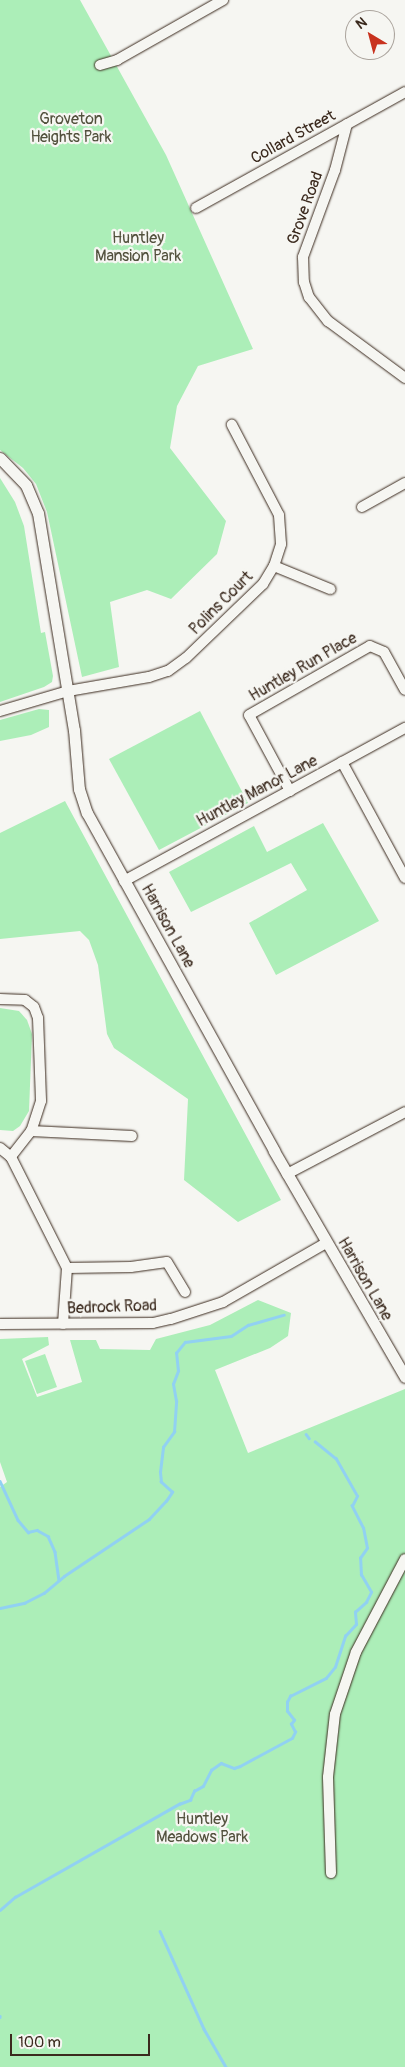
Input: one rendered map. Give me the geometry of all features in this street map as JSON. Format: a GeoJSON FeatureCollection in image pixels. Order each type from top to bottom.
{"type":"FeatureCollection","features":[{"type":"Feature","properties":{"kind":"street"},"geometry":{"type":"LineString","coordinates":[[100,64],[117,60],[224,0]]}},
{"type":"Feature","properties":{"kind":"street","name":"Collard Street"},"geometry":{"type":"LineString","coordinates":[[196,208],[405,92]]}},
{"type":"Feature","properties":{"kind":"street","name":"Grove Road"},"geometry":{"type":"LineString","coordinates":[[347,124],[303,257],[304,282],[316,307],[328,321],[405,378]]}},
{"type":"Feature","properties":{"kind":"street","name":"Polins Court"},"geometry":{"type":"LineString","coordinates":[[0,711],[68,691],[149,677],[168,670],[186,658],[263,584],[274,566],[282,535],[277,507],[232,425]]}},
{"type":"Feature","properties":{"kind":"street","name":"Harrison Lane"},"geometry":{"type":"LineString","coordinates":[[0,458],[26,485],[38,513],[68,691],[82,801],[287,1174],[405,1377]]}},
{"type":"Feature","properties":{"kind":"street"},"geometry":{"type":"LineString","coordinates":[[362,507],[405,483]]}},
{"type":"Feature","properties":{"kind":"street"},"geometry":{"type":"LineString","coordinates":[[274,566],[330,589]]}},
{"type":"Feature","properties":{"kind":"street","name":"Huntley Run Place"},"geometry":{"type":"LineString","coordinates":[[290,791],[249,715],[370,646],[384,652],[405,690]]}},
{"type":"Feature","properties":{"kind":"street","name":"Huntley Manor Lane"},"geometry":{"type":"LineString","coordinates":[[124,880],[405,728]]}},
{"type":"Feature","properties":{"kind":"street"},"geometry":{"type":"LineString","coordinates":[[342,762],[405,878]]}},
{"type":"Feature","properties":{"kind":"street"},"geometry":{"type":"LineString","coordinates":[[0,999],[25,1000],[34,1007],[38,1018],[41,1101],[31,1132],[10,1157]]}},
{"type":"Feature","properties":{"kind":"street"},"geometry":{"type":"LineString","coordinates":[[287,1174],[405,1112]]}},
{"type":"Feature","properties":{"kind":"street"},"geometry":{"type":"LineString","coordinates":[[31,1132],[132,1136]]}},
{"type":"Feature","properties":{"kind":"street"},"geometry":{"type":"LineString","coordinates":[[0,1148],[10,1157],[67,1268],[63,1324]]}},
{"type":"Feature","properties":{"kind":"street","name":"Bedrock Road"},"geometry":{"type":"LineString","coordinates":[[0,1324],[152,1322],[198,1312],[222,1302],[326,1243]]}},
{"type":"Feature","properties":{"kind":"street"},"geometry":{"type":"LineString","coordinates":[[67,1268],[131,1267],[167,1262],[185,1292]]}},
{"type":"Feature","properties":{"kind":"street"},"geometry":{"type":"LineString","coordinates":[[331,1873],[328,1776],[335,1714],[356,1652],[405,1559]]}},
{"type":"Feature","properties":{"kind":"green space"},"geometry":{"type":"Polygon","coordinates":[[[0,0],[80,0],[166,155],[253,349],[198,366],[177,406],[170,448],[226,521],[217,554],[171,599],[147,590],[110,602],[119,667],[82,677],[47,512],[36,484],[23,468],[0,450],[0,0]]]}},
{"type":"Feature","properties":{"kind":"green space"},"geometry":{"type":"Polygon","coordinates":[[[0,478],[15,502],[24,526],[41,633],[45,632],[53,676],[52,682],[44,687],[0,702],[0,478]]]}},
{"type":"Feature","properties":{"kind":"green space"},"geometry":{"type":"Polygon","coordinates":[[[39,709],[49,710],[49,727],[31,735],[0,741],[0,720],[39,709]]]}},
{"type":"Feature","properties":{"kind":"green space"},"geometry":{"type":"Polygon","coordinates":[[[200,711],[248,803],[159,850],[109,759],[200,711]]]}},
{"type":"Feature","properties":{"kind":"green space"},"geometry":{"type":"Polygon","coordinates":[[[65,801],[281,1200],[238,1222],[184,1180],[188,1099],[114,1048],[107,1034],[98,965],[89,940],[80,931],[0,939],[0,833],[65,801]]]}},
{"type":"Feature","properties":{"kind":"green space"},"geometry":{"type":"Polygon","coordinates":[[[323,823],[379,921],[276,975],[249,923],[307,890],[291,863],[191,912],[169,872],[254,826],[267,852],[323,823]]]}},
{"type":"Feature","properties":{"kind":"green space"},"geometry":{"type":"Polygon","coordinates":[[[0,1008],[19,1011],[27,1020],[32,1034],[29,1111],[20,1126],[13,1131],[0,1130],[0,1008]]]}},
{"type":"Feature","properties":{"kind":"green space","name":"Huntley Meadows Park"},"geometry":{"type":"Polygon","coordinates":[[[258,1300],[291,1313],[288,1336],[270,1348],[215,1370],[248,1453],[405,1389],[405,2067],[0,2067],[0,1487],[7,1482],[0,1462],[0,1339],[48,1337],[49,1345],[22,1359],[37,1397],[82,1382],[70,1340],[96,1340],[100,1349],[150,1350],[156,1339],[210,1325],[258,1300]]]}},
{"type":"Feature","properties":{"kind":"green space"},"geometry":{"type":"Polygon","coordinates":[[[45,1354],[57,1387],[37,1394],[25,1361],[45,1354]]]}},
{"type":"Feature","properties":{"kind":"waterway"},"geometry":{"type":"LineString","coordinates":[[0,1608],[24,1603],[44,1593],[64,1576],[149,1519],[166,1501],[172,1492],[161,1482],[160,1472],[163,1447],[174,1432],[176,1401],[173,1384],[178,1371],[176,1353],[185,1342],[231,1336],[248,1325],[284,1315]]}},
{"type":"Feature","properties":{"kind":"waterway"},"geometry":{"type":"LineString","coordinates":[[306,1434],[309,1438]]}},
{"type":"Feature","properties":{"kind":"waterway"},"geometry":{"type":"LineString","coordinates":[[0,1910],[15,1897],[179,1804],[190,1800],[194,1791],[203,1786],[211,1770],[221,1763],[234,1768],[240,1766],[292,1738],[295,1732],[291,1724],[294,1720],[287,1711],[287,1702],[290,1696],[326,1678],[335,1667],[345,1636],[356,1624],[355,1612],[366,1602],[371,1592],[361,1575],[360,1558],[367,1548],[363,1528],[352,1506],[357,1496],[336,1459],[315,1442]]}},
{"type":"Feature","properties":{"kind":"waterway"},"geometry":{"type":"LineString","coordinates":[[0,1481],[18,1520],[28,1532],[37,1530],[48,1536],[55,1552],[59,1580]]}},
{"type":"Feature","properties":{"kind":"waterway"},"geometry":{"type":"LineString","coordinates":[[160,1931],[204,2029],[226,2067]]}},
{"type":"Feature","properties":{"kind":"park label","name":"Groveton Heights Park"},"geometry":{"type":"Point","coordinates":[71,128]}},
{"type":"Feature","properties":{"kind":"park label","name":"Huntley Mansion Park"},"geometry":{"type":"Point","coordinates":[138,247]}}]}
